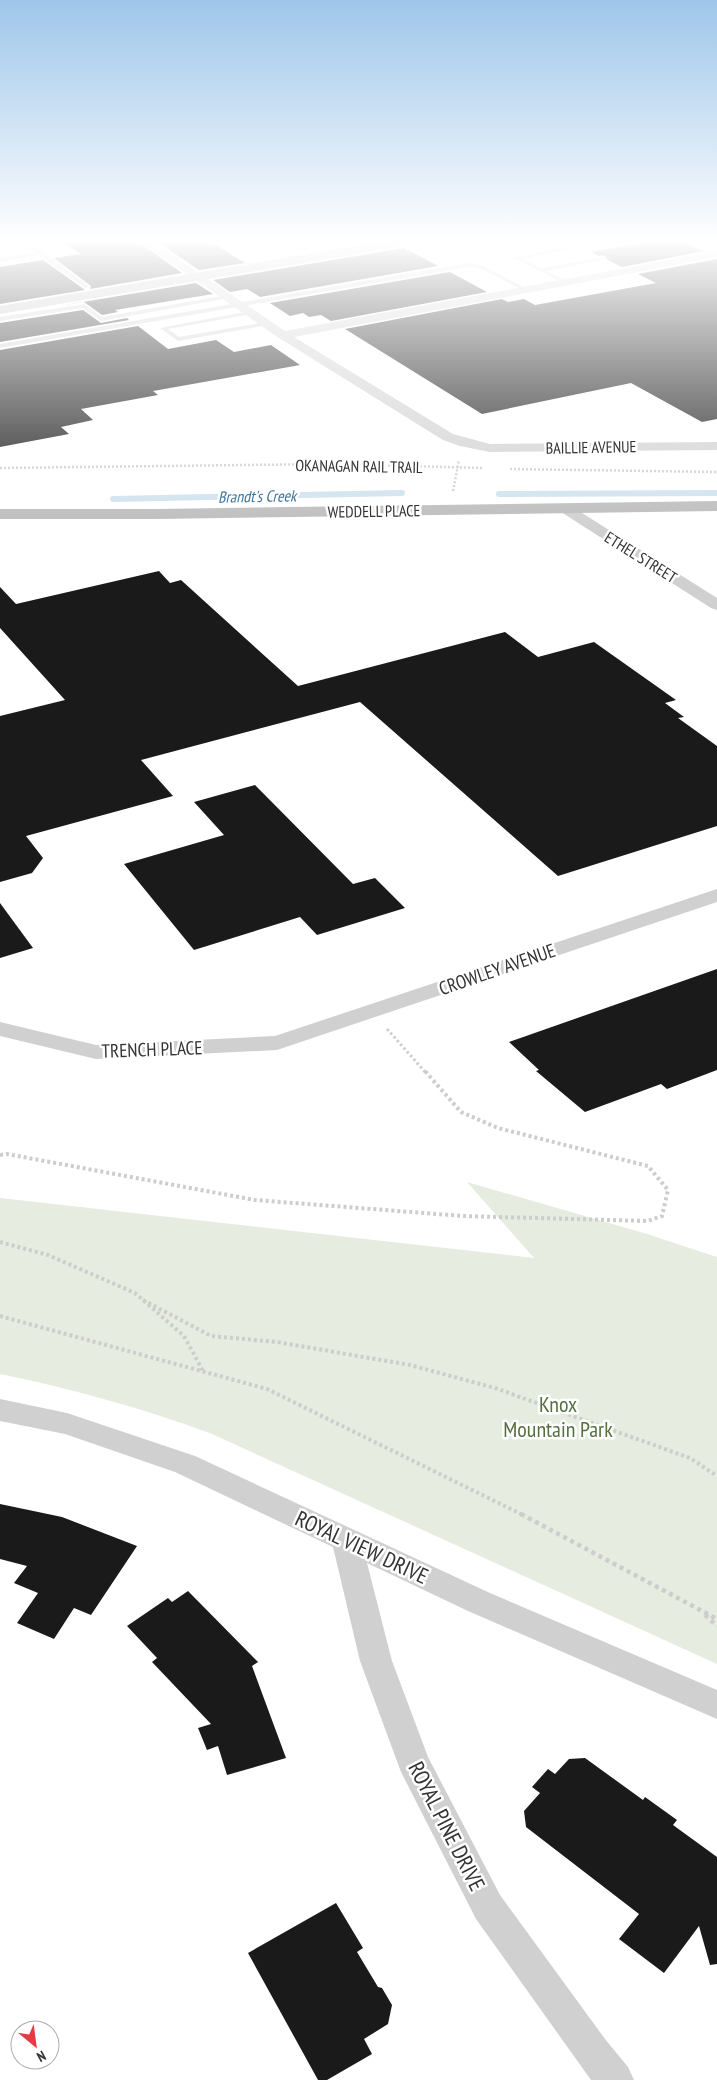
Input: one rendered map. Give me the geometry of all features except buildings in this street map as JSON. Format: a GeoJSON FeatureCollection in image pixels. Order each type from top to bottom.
{"type":"FeatureCollection","features":[{"type":"Feature","properties":{"kind":"main road","name":"WEDDELL PLACE"},"geometry":{"type":"LineString","coordinates":[[0,514],[717,506]]}},
{"type":"Feature","properties":{"kind":"street"},"geometry":{"type":"LineString","coordinates":[[291,340],[448,436],[466,443]]}},
{"type":"Feature","properties":{"kind":"street","name":"BAILLIE AVENUE"},"geometry":{"type":"LineString","coordinates":[[466,443],[490,448],[717,446]]}},
{"type":"Feature","properties":{"kind":"street","name":"ETHEL STREET"},"geometry":{"type":"LineString","coordinates":[[566,509],[717,605]]}},
{"type":"Feature","properties":{"kind":"street","name":"CROWLEY AVENUE"},"geometry":{"type":"LineString","coordinates":[[277,1043],[717,895]]}},
{"type":"Feature","properties":{"kind":"street","name":"TRENCH PLACE"},"geometry":{"type":"LineString","coordinates":[[0,1029],[96,1052],[277,1043]]}},
{"type":"Feature","properties":{"kind":"street","name":"ROYAL VIEW DRIVE"},"geometry":{"type":"LineString","coordinates":[[0,1410],[67,1424],[184,1464],[346,1538],[479,1602],[717,1705]]}},
{"type":"Feature","properties":{"kind":"street","name":"ROYAL PINE DRIVE"},"geometry":{"type":"LineString","coordinates":[[346,1538],[376,1661],[413,1762],[488,1907],[592,2052],[615,2080]]}},
{"type":"Feature","properties":{"kind":"lane"},"geometry":{"type":"LineString","coordinates":[[0,346],[34,340]]}},
{"type":"Feature","properties":{"kind":"path"},"geometry":{"type":"LineString","coordinates":[[450,510],[456,467],[466,443]]}},
{"type":"Feature","properties":{"kind":"path","name":"OKANAGAN RAIL TRAIL"},"geometry":{"type":"LineString","coordinates":[[0,468],[328,464],[490,469]]}},
{"type":"Feature","properties":{"kind":"path"},"geometry":{"type":"LineString","coordinates":[[507,469],[717,472]]}},
{"type":"Feature","properties":{"kind":"path"},"geometry":{"type":"LineString","coordinates":[[0,1155],[7,1154],[255,1200],[463,1216],[648,1221],[662,1216],[668,1190],[648,1166],[498,1128],[461,1112],[370,1012]]}},
{"type":"Feature","properties":{"kind":"path"},"geometry":{"type":"LineString","coordinates":[[0,1242],[48,1255],[135,1293],[184,1336],[203,1371]]}},
{"type":"Feature","properties":{"kind":"path"},"geometry":{"type":"LineString","coordinates":[[143,1300],[211,1336],[277,1342],[410,1365],[495,1388],[690,1458],[717,1476]]}},
{"type":"Feature","properties":{"kind":"path"},"geometry":{"type":"LineString","coordinates":[[0,1316],[267,1389],[495,1500],[717,1619]]}},
{"type":"Feature","properties":{"kind":"path"},"geometry":{"type":"LineString","coordinates":[[703,1613],[717,1626]]}},
{"type":"Feature","properties":{"kind":"green space","name":"Knox Mountain Park"},"geometry":{"type":"Polygon","coordinates":[[[467,1182],[647,1234],[717,1257],[717,1664],[212,1434],[107,1400],[0,1374],[0,1198],[534,1258],[467,1182]]]}},
{"type":"Feature","properties":{"kind":"waterway","name":"Brandt's Creek"},"geometry":{"type":"LineString","coordinates":[[113,499],[402,493]]}},
{"type":"Feature","properties":{"kind":"waterway","name":"Brandt's Creek"},"geometry":{"type":"LineString","coordinates":[[499,494],[717,493]]}}]}
